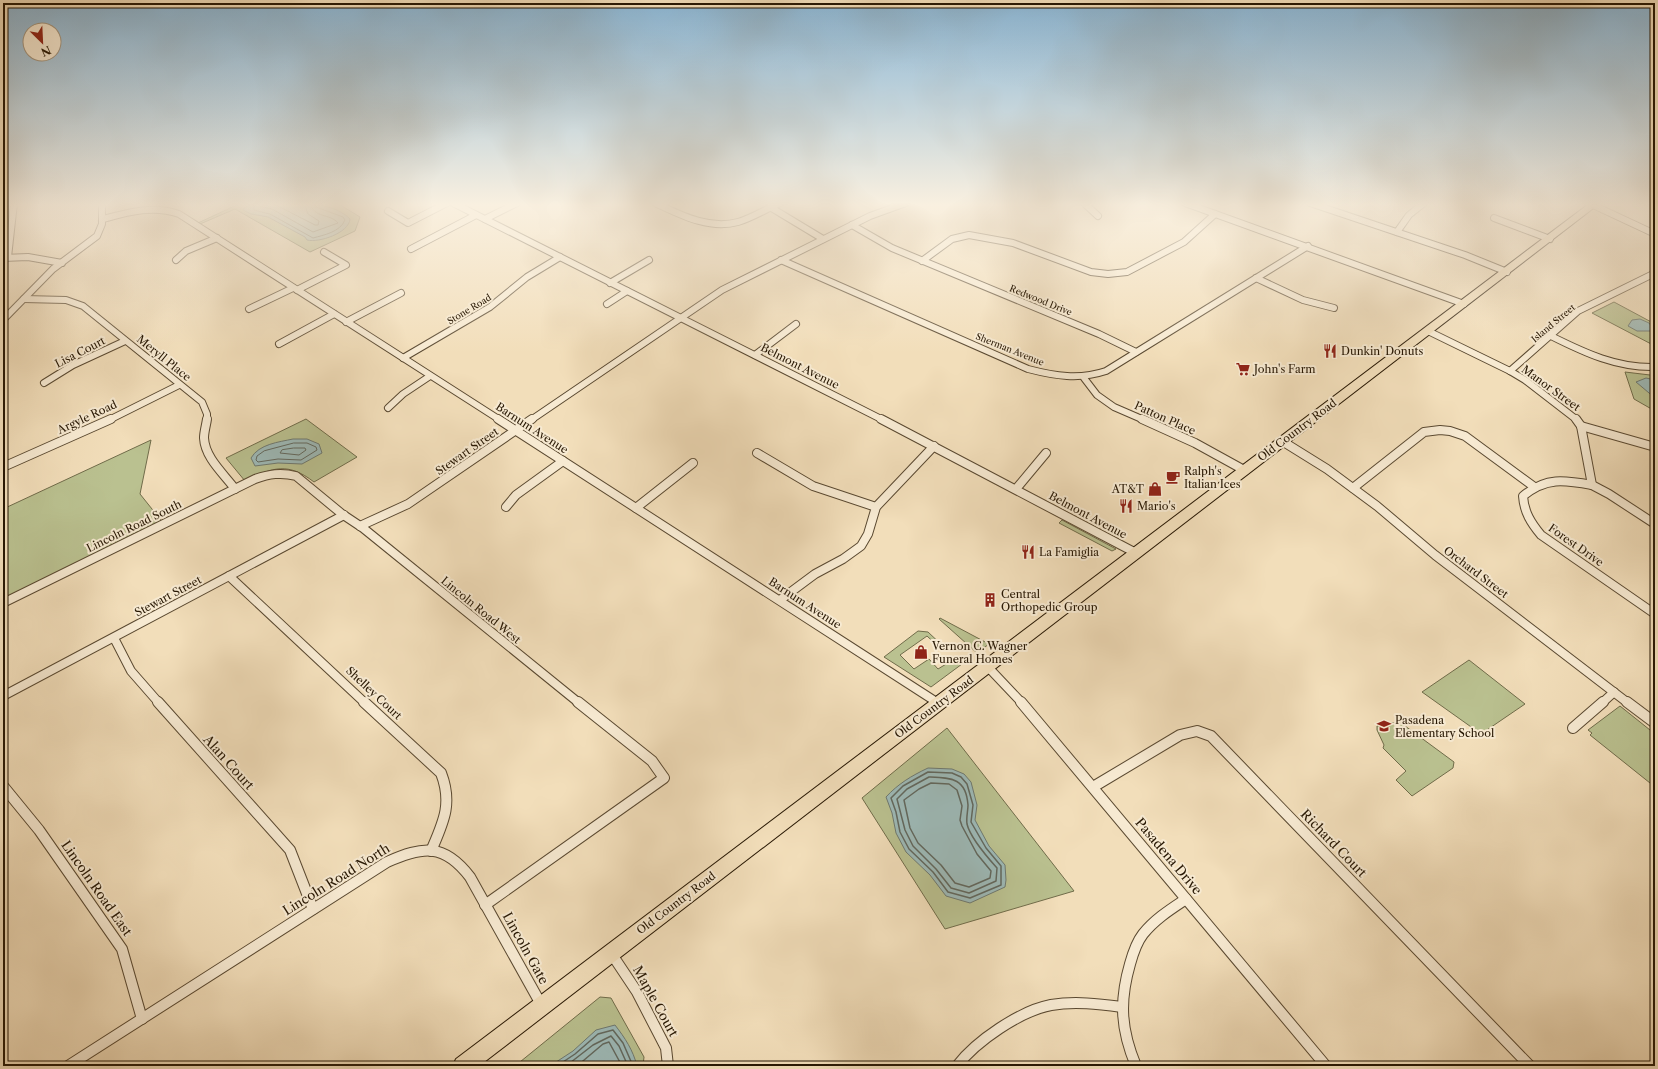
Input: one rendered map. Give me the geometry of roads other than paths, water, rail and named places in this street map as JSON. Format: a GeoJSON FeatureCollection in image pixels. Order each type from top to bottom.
{"type":"FeatureCollection","features":[{"type":"Feature","properties":{"kind":"main road","name":"Old Country Road"},"geometry":{"type":"LineString","coordinates":[[463,1066],[1282,441],[1532,253]]}},
{"type":"Feature","properties":{"kind":"street"},"geometry":{"type":"LineString","coordinates":[[3,320],[53,269],[75,253]]}},
{"type":"Feature","properties":{"kind":"street"},"geometry":{"type":"LineString","coordinates":[[176,260],[184,253]]}},
{"type":"Feature","properties":{"kind":"street","name":"Barnum Avenue"},"geometry":{"type":"LineString","coordinates":[[240,253],[939,703]]}},
{"type":"Feature","properties":{"kind":"street"},"geometry":{"type":"LineString","coordinates":[[249,309],[346,265],[326,253]]}},
{"type":"Feature","properties":{"kind":"street","name":"Belmont Avenue"},"geometry":{"type":"LineString","coordinates":[[552,253],[934,446],[1136,553]]}},
{"type":"Feature","properties":{"kind":"street","name":"Stewart Street"},"geometry":{"type":"LineString","coordinates":[[360,526],[408,504],[680,317],[722,290],[795,253]]}},
{"type":"Feature","properties":{"kind":"street","name":"Redwood Drive"},"geometry":{"type":"LineString","coordinates":[[903,253],[1099,334],[1136,352]]}},
{"type":"Feature","properties":{"kind":"street"},"geometry":{"type":"LineString","coordinates":[[922,261],[933,253]]}},
{"type":"Feature","properties":{"kind":"street"},"geometry":{"type":"LineString","coordinates":[[1040,253],[1091,272],[1108,274],[1127,272],[1164,253]]}},
{"type":"Feature","properties":{"kind":"street","name":"Sherman Avenue"},"geometry":{"type":"LineString","coordinates":[[781,260],[1028,369],[1063,377],[1084,378],[1106,371],[1297,253]]}},
{"type":"Feature","properties":{"kind":"street"},"geometry":{"type":"LineString","coordinates":[[1327,253],[1464,304]]}},
{"type":"Feature","properties":{"kind":"street"},"geometry":{"type":"LineString","coordinates":[[1462,253],[1507,272]]}},
{"type":"Feature","properties":{"kind":"street","name":"Stone Road"},"geometry":{"type":"LineString","coordinates":[[403,358],[490,307],[526,277],[560,257]]}},
{"type":"Feature","properties":{"kind":"street"},"geometry":{"type":"LineString","coordinates":[[6,258],[28,258],[62,263]]}},
{"type":"Feature","properties":{"kind":"street"},"geometry":{"type":"LineString","coordinates":[[610,282],[648,260]]}},
{"type":"Feature","properties":{"kind":"street","name":"Island Street"},"geometry":{"type":"LineString","coordinates":[[1510,371],[1578,311],[1655,273]]}},
{"type":"Feature","properties":{"kind":"street"},"geometry":{"type":"LineString","coordinates":[[1256,278],[1299,300],[1315,305],[1334,308]]}},
{"type":"Feature","properties":{"kind":"street"},"geometry":{"type":"LineString","coordinates":[[607,304],[627,291]]}},
{"type":"Feature","properties":{"kind":"street"},"geometry":{"type":"LineString","coordinates":[[346,322],[400,293]]}},
{"type":"Feature","properties":{"kind":"street","name":"Meryll Place"},"geometry":{"type":"LineString","coordinates":[[24,299],[57,299],[76,302],[83,306],[179,385],[202,402],[207,413],[205,432],[206,448],[235,489]]}},
{"type":"Feature","properties":{"kind":"street"},"geometry":{"type":"LineString","coordinates":[[278,344],[334,314]]}},
{"type":"Feature","properties":{"kind":"street"},"geometry":{"type":"LineString","coordinates":[[755,356],[796,324]]}},
{"type":"Feature","properties":{"kind":"street","name":"Manor Street"},"geometry":{"type":"LineString","coordinates":[[1428,331],[1510,371],[1525,380],[1569,414],[1581,426],[1592,485]]}},
{"type":"Feature","properties":{"kind":"street"},"geometry":{"type":"LineString","coordinates":[[1551,336],[1610,362],[1635,368],[1655,367]]}},
{"type":"Feature","properties":{"kind":"street","name":"Lisa Court"},"geometry":{"type":"LineString","coordinates":[[44,383],[56,374],[125,341]]}},
{"type":"Feature","properties":{"kind":"street"},"geometry":{"type":"LineString","coordinates":[[388,408],[403,394],[430,376]]}},
{"type":"Feature","properties":{"kind":"street","name":"Patton Place"},"geometry":{"type":"LineString","coordinates":[[1084,378],[1098,395],[1114,407],[1194,443],[1244,470]]}},
{"type":"Feature","properties":{"kind":"street","name":"Argyle Road"},"geometry":{"type":"LineString","coordinates":[[3,467],[104,422],[179,385]]}},
{"type":"Feature","properties":{"kind":"street"},"geometry":{"type":"LineString","coordinates":[[1581,426],[1655,447]]}},
{"type":"Feature","properties":{"kind":"street"},"geometry":{"type":"LineString","coordinates":[[1353,488],[1424,432],[1434,430],[1456,432],[1466,436],[1533,486],[1552,480],[1572,481],[1592,485],[1609,494],[1655,524]]}},
{"type":"Feature","properties":{"kind":"street","name":"Orchard Street"},"geometry":{"type":"LineString","coordinates":[[1282,441],[1327,469],[1377,506],[1435,555],[1655,723]]}},
{"type":"Feature","properties":{"kind":"street"},"geometry":{"type":"LineString","coordinates":[[780,600],[814,574],[843,559],[861,546],[868,534],[876,507],[934,446]]}},
{"type":"Feature","properties":{"kind":"street"},"geometry":{"type":"LineString","coordinates":[[757,453],[813,486],[876,507]]}},
{"type":"Feature","properties":{"kind":"street"},"geometry":{"type":"LineString","coordinates":[[1016,489],[1046,453]]}},
{"type":"Feature","properties":{"kind":"street"},"geometry":{"type":"LineString","coordinates":[[506,507],[516,495],[563,461]]}},
{"type":"Feature","properties":{"kind":"street"},"geometry":{"type":"LineString","coordinates":[[636,508],[693,463]]}},
{"type":"Feature","properties":{"kind":"street","name":"Lincoln Road South"},"geometry":{"type":"LineString","coordinates":[[3,603],[255,479],[276,473]]}},
{"type":"Feature","properties":{"kind":"street","name":"Lincoln Road West"},"geometry":{"type":"LineString","coordinates":[[276,473],[288,473],[296,476],[360,526],[652,762],[664,778],[485,905]]}},
{"type":"Feature","properties":{"kind":"street","name":"Forest Drive"},"geometry":{"type":"LineString","coordinates":[[1533,486],[1523,496],[1523,507],[1528,521],[1541,534],[1655,614]]}},
{"type":"Feature","properties":{"kind":"street","name":"Stewart Street"},"geometry":{"type":"LineString","coordinates":[[3,696],[344,515]]}},
{"type":"Feature","properties":{"kind":"street","name":"Shelley Court"},"geometry":{"type":"LineString","coordinates":[[229,576],[441,773],[446,784],[448,807],[432,851]]}},
{"type":"Feature","properties":{"kind":"street","name":"Alan Court"},"geometry":{"type":"LineString","coordinates":[[114,638],[131,671],[290,850],[313,909]]}},
{"type":"Feature","properties":{"kind":"street","name":"Pasadena Drive"},"geometry":{"type":"LineString","coordinates":[[987,666],[1027,708],[1326,1066]]}},
{"type":"Feature","properties":{"kind":"street"},"geometry":{"type":"LineString","coordinates":[[1573,728],[1614,692]]}},
{"type":"Feature","properties":{"kind":"street","name":"Richard Court"},"geometry":{"type":"LineString","coordinates":[[1093,787],[1187,731],[1204,732],[1211,736],[1530,1066]]}},
{"type":"Feature","properties":{"kind":"street","name":"Lincoln Road East"},"geometry":{"type":"LineString","coordinates":[[3,786],[39,830],[122,949],[142,1019]]}},
{"type":"Feature","properties":{"kind":"street","name":"Lincoln Road North"},"geometry":{"type":"LineString","coordinates":[[68,1066],[387,862],[408,853],[424,850],[450,856],[460,864],[470,877],[485,905]]}},
{"type":"Feature","properties":{"kind":"street"},"geometry":{"type":"LineString","coordinates":[[1136,1066],[1125,1038],[1122,1007],[1123,992],[1130,962],[1138,942],[1148,929],[1186,899]]}},
{"type":"Feature","properties":{"kind":"street","name":"Lincoln Gate"},"geometry":{"type":"LineString","coordinates":[[485,905],[542,1006]]}},
{"type":"Feature","properties":{"kind":"street","name":"Maple Court"},"geometry":{"type":"LineString","coordinates":[[611,953],[637,992],[666,1048],[668,1066]]}},
{"type":"Feature","properties":{"kind":"street"},"geometry":{"type":"LineString","coordinates":[[957,1066],[962,1058],[1000,1027],[1041,1007],[1061,1004],[1091,1004],[1122,1007]]}},
{"type":"Feature","properties":{"kind":"water"},"geometry":{"type":"Polygon","coordinates":[[[1640,319],[1649,323],[1655,331],[1637,331],[1628,326],[1632,320],[1640,319]]]}},
{"type":"Feature","properties":{"kind":"water"},"geometry":{"type":"Polygon","coordinates":[[[1646,378],[1655,380],[1655,398],[1636,382],[1646,378]]]}},
{"type":"Feature","properties":{"kind":"water"},"geometry":{"type":"Polygon","coordinates":[[[293,439],[307,439],[319,444],[322,453],[302,464],[278,463],[255,466],[251,458],[259,450],[270,444],[293,439]]]}},
{"type":"Feature","properties":{"kind":"water"},"geometry":{"type":"Polygon","coordinates":[[[928,768],[952,769],[964,774],[971,782],[977,805],[975,820],[989,846],[1005,865],[1005,887],[970,903],[946,896],[930,875],[906,852],[896,833],[892,813],[886,797],[905,781],[928,768]]]}},
{"type":"Feature","properties":{"kind":"water"},"geometry":{"type":"Polygon","coordinates":[[[615,1025],[628,1044],[637,1066],[550,1066],[573,1051],[596,1030],[615,1025]]]}},
{"type":"Feature","properties":{"kind":"place","name":"Dunkin' Donuts"},"geometry":{"type":"Point","coordinates":[1330,351]}},
{"type":"Feature","properties":{"kind":"place","name":"John's Farm"},"geometry":{"type":"Point","coordinates":[1243,369]}},
{"type":"Feature","properties":{"kind":"place","name":"Ralph's Italian Ices"},"geometry":{"type":"Point","coordinates":[1173,477]}},
{"type":"Feature","properties":{"kind":"place","name":"AT&T"},"geometry":{"type":"Point","coordinates":[1155,489]}},
{"type":"Feature","properties":{"kind":"place","name":"Mario's"},"geometry":{"type":"Point","coordinates":[1126,506]}},
{"type":"Feature","properties":{"kind":"place","name":"La Famiglia"},"geometry":{"type":"Point","coordinates":[1028,552]}},
{"type":"Feature","properties":{"kind":"place","name":"Central Orthopedic Group"},"geometry":{"type":"Point","coordinates":[990,600]}},
{"type":"Feature","properties":{"kind":"place","name":"Vernon C. Wagner Funeral Homes"},"geometry":{"type":"Point","coordinates":[921,652]}},
{"type":"Feature","properties":{"kind":"place","name":"Pasadena Elementary School"},"geometry":{"type":"Point","coordinates":[1384,726]}}]}
